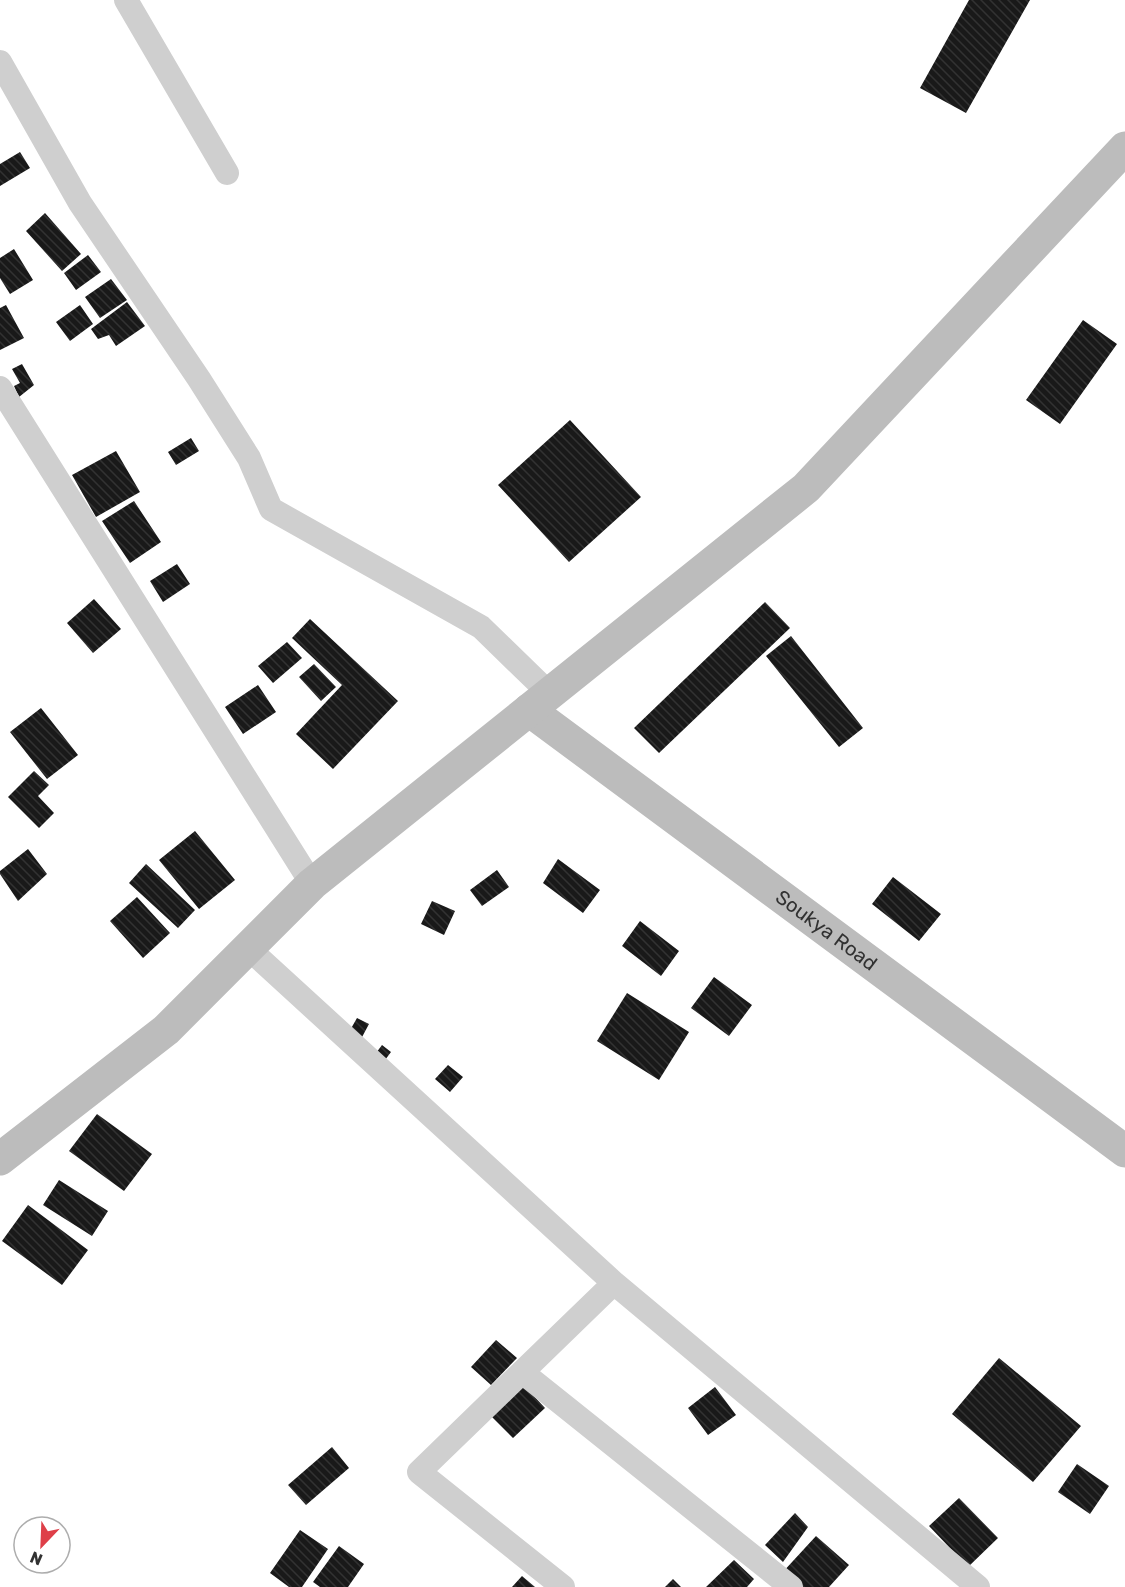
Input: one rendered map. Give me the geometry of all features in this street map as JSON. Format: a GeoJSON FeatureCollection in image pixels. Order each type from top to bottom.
{"type":"FeatureCollection","features":[{"type":"Feature","properties":{"kind":"main road"},"geometry":{"type":"LineString","coordinates":[[0,1158],[166,1030],[312,884],[806,488],[1125,148]]}},
{"type":"Feature","properties":{"kind":"main road","name":"Soukya Road"},"geometry":{"type":"LineString","coordinates":[[540,702],[1125,1151]]}},
{"type":"Feature","properties":{"kind":"street"},"geometry":{"type":"LineString","coordinates":[[126,0],[227,173]]}},
{"type":"Feature","properties":{"kind":"street"},"geometry":{"type":"LineString","coordinates":[[0,62],[80,203],[199,379],[249,458],[271,509],[481,627],[540,702]]}},
{"type":"Feature","properties":{"kind":"street"},"geometry":{"type":"LineString","coordinates":[[0,388],[312,884]]}},
{"type":"Feature","properties":{"kind":"street"},"geometry":{"type":"LineString","coordinates":[[248,948],[614,1283],[978,1587]]}},
{"type":"Feature","properties":{"kind":"street"},"geometry":{"type":"LineString","coordinates":[[563,1587],[419,1472],[614,1283]]}},
{"type":"Feature","properties":{"kind":"street"},"geometry":{"type":"LineString","coordinates":[[522,1372],[791,1587]]}},
{"type":"Feature","properties":{"kind":"building"},"geometry":{"type":"Polygon","coordinates":[[[969,0],[1030,0],[966,113],[920,88],[969,0]]]}},
{"type":"Feature","properties":{"kind":"building"},"geometry":{"type":"Polygon","coordinates":[[[20,152],[30,168],[0,186],[0,164],[20,152]]]}},
{"type":"Feature","properties":{"kind":"building"},"geometry":{"type":"Polygon","coordinates":[[[45,213],[81,254],[62,271],[26,231],[45,213]]]}},
{"type":"Feature","properties":{"kind":"building"},"geometry":{"type":"Polygon","coordinates":[[[14,249],[33,280],[10,294],[0,278],[0,258],[14,249]]]}},
{"type":"Feature","properties":{"kind":"building"},"geometry":{"type":"Polygon","coordinates":[[[88,255],[101,272],[76,290],[64,273],[88,255]]]}},
{"type":"Feature","properties":{"kind":"building"},"geometry":{"type":"Polygon","coordinates":[[[111,279],[127,300],[100,318],[85,297],[111,279]]]}},
{"type":"Feature","properties":{"kind":"building"},"geometry":{"type":"Polygon","coordinates":[[[127,302],[145,326],[116,346],[109,335],[98,339],[91,329],[127,302]]]}},
{"type":"Feature","properties":{"kind":"building"},"geometry":{"type":"Polygon","coordinates":[[[6,305],[24,338],[0,350],[0,308],[6,305]]]}},
{"type":"Feature","properties":{"kind":"building"},"geometry":{"type":"Polygon","coordinates":[[[80,305],[93,324],[70,341],[56,322],[80,305]]]}},
{"type":"Feature","properties":{"kind":"building"},"geometry":{"type":"Polygon","coordinates":[[[1083,320],[1117,344],[1060,424],[1026,400],[1083,320]]]}},
{"type":"Feature","properties":{"kind":"building"},"geometry":{"type":"Polygon","coordinates":[[[22,364],[34,385],[19,397],[14,386],[20,383],[12,369],[22,364]]]}},
{"type":"Feature","properties":{"kind":"building"},"geometry":{"type":"Polygon","coordinates":[[[570,420],[641,497],[569,562],[498,485],[570,420]]]}},
{"type":"Feature","properties":{"kind":"building"},"geometry":{"type":"Polygon","coordinates":[[[191,438],[199,451],[176,465],[168,452],[191,438]]]}},
{"type":"Feature","properties":{"kind":"building"},"geometry":{"type":"Polygon","coordinates":[[[116,451],[140,492],[96,517],[72,475],[116,451]]]}},
{"type":"Feature","properties":{"kind":"building"},"geometry":{"type":"Polygon","coordinates":[[[134,501],[161,542],[130,563],[102,521],[134,501]]]}},
{"type":"Feature","properties":{"kind":"building"},"geometry":{"type":"Polygon","coordinates":[[[177,564],[190,584],[163,602],[150,581],[177,564]]]}},
{"type":"Feature","properties":{"kind":"building"},"geometry":{"type":"Polygon","coordinates":[[[94,599],[121,629],[93,653],[67,623],[94,599]]]}},
{"type":"Feature","properties":{"kind":"building"},"geometry":{"type":"Polygon","coordinates":[[[765,602],[790,628],[659,753],[634,728],[765,602]]]}},
{"type":"Feature","properties":{"kind":"building"},"geometry":{"type":"Polygon","coordinates":[[[310,619],[398,701],[333,769],[296,734],[342,685],[292,638],[310,619]]]}},
{"type":"Feature","properties":{"kind":"building"},"geometry":{"type":"Polygon","coordinates":[[[791,636],[863,728],[839,747],[766,656],[791,636]]]}},
{"type":"Feature","properties":{"kind":"building"},"geometry":{"type":"Polygon","coordinates":[[[287,642],[302,658],[273,683],[258,666],[287,642]]]}},
{"type":"Feature","properties":{"kind":"building"},"geometry":{"type":"Polygon","coordinates":[[[314,664],[336,687],[321,701],[299,677],[314,664]]]}},
{"type":"Feature","properties":{"kind":"building"},"geometry":{"type":"Polygon","coordinates":[[[258,685],[276,712],[243,734],[225,707],[258,685]]]}},
{"type":"Feature","properties":{"kind":"building"},"geometry":{"type":"Polygon","coordinates":[[[41,708],[78,755],[47,779],[10,732],[41,708]]]}},
{"type":"Feature","properties":{"kind":"building"},"geometry":{"type":"Polygon","coordinates":[[[34,771],[49,785],[38,796],[54,813],[39,828],[8,797],[34,771]]]}},
{"type":"Feature","properties":{"kind":"building"},"geometry":{"type":"Polygon","coordinates":[[[195,831],[235,880],[199,909],[159,860],[195,831]]]}},
{"type":"Feature","properties":{"kind":"building"},"geometry":{"type":"Polygon","coordinates":[[[28,849],[47,874],[18,901],[0,871],[28,849]]]}},
{"type":"Feature","properties":{"kind":"building"},"geometry":{"type":"Polygon","coordinates":[[[558,859],[600,890],[583,913],[543,883],[558,859]]]}},
{"type":"Feature","properties":{"kind":"building"},"geometry":{"type":"Polygon","coordinates":[[[146,864],[195,910],[178,928],[129,883],[146,864]]]}},
{"type":"Feature","properties":{"kind":"building"},"geometry":{"type":"Polygon","coordinates":[[[497,870],[509,887],[482,906],[470,890],[497,870]]]}},
{"type":"Feature","properties":{"kind":"building"},"geometry":{"type":"Polygon","coordinates":[[[893,877],[941,914],[919,941],[872,904],[893,877]]]}},
{"type":"Feature","properties":{"kind":"building"},"geometry":{"type":"Polygon","coordinates":[[[137,897],[170,933],[143,958],[110,921],[137,897]]]}},
{"type":"Feature","properties":{"kind":"building"},"geometry":{"type":"Polygon","coordinates":[[[432,901],[455,911],[444,935],[421,924],[432,901]]]}},
{"type":"Feature","properties":{"kind":"building"},"geometry":{"type":"Polygon","coordinates":[[[640,921],[679,951],[661,976],[622,946],[640,921]]]}},
{"type":"Feature","properties":{"kind":"building"},"geometry":{"type":"Polygon","coordinates":[[[714,977],[752,1005],[729,1036],[691,1008],[714,977]]]}},
{"type":"Feature","properties":{"kind":"building"},"geometry":{"type":"Polygon","coordinates":[[[627,993],[689,1032],[659,1080],[597,1041],[627,993]]]}},
{"type":"Feature","properties":{"kind":"building"},"geometry":{"type":"Polygon","coordinates":[[[357,1018],[369,1024],[361,1039],[349,1032],[357,1018]]]}},
{"type":"Feature","properties":{"kind":"building"},"geometry":{"type":"Polygon","coordinates":[[[382,1045],[391,1052],[382,1064],[373,1057],[382,1045]]]}},
{"type":"Feature","properties":{"kind":"building"},"geometry":{"type":"Polygon","coordinates":[[[448,1065],[463,1077],[450,1092],[435,1079],[448,1065]]]}},
{"type":"Feature","properties":{"kind":"building"},"geometry":{"type":"Polygon","coordinates":[[[97,1114],[152,1154],[124,1191],[69,1151],[97,1114]]]}},
{"type":"Feature","properties":{"kind":"building"},"geometry":{"type":"Polygon","coordinates":[[[59,1180],[108,1211],[92,1236],[43,1205],[59,1180]]]}},
{"type":"Feature","properties":{"kind":"building"},"geometry":{"type":"Polygon","coordinates":[[[28,1205],[88,1250],[62,1285],[2,1241],[28,1205]]]}},
{"type":"Feature","properties":{"kind":"building"},"geometry":{"type":"Polygon","coordinates":[[[496,1340],[517,1358],[491,1385],[471,1367],[496,1340]]]}},
{"type":"Feature","properties":{"kind":"building"},"geometry":{"type":"Polygon","coordinates":[[[999,1358],[1081,1426],[1033,1482],[952,1414],[999,1358]]]}},
{"type":"Feature","properties":{"kind":"building"},"geometry":{"type":"Polygon","coordinates":[[[520,1381],[545,1408],[513,1438],[487,1412],[520,1381]]]}},
{"type":"Feature","properties":{"kind":"building"},"geometry":{"type":"Polygon","coordinates":[[[715,1387],[736,1415],[708,1435],[688,1408],[715,1387]]]}},
{"type":"Feature","properties":{"kind":"building"},"geometry":{"type":"Polygon","coordinates":[[[332,1447],[349,1468],[306,1505],[288,1485],[332,1447]]]}},
{"type":"Feature","properties":{"kind":"building"},"geometry":{"type":"Polygon","coordinates":[[[1077,1464],[1109,1486],[1090,1514],[1058,1492],[1077,1464]]]}},
{"type":"Feature","properties":{"kind":"building"},"geometry":{"type":"Polygon","coordinates":[[[959,1498],[998,1538],[968,1567],[929,1526],[959,1498]]]}},
{"type":"Feature","properties":{"kind":"building"},"geometry":{"type":"Polygon","coordinates":[[[795,1513],[808,1527],[783,1562],[765,1545],[795,1513]]]}},
{"type":"Feature","properties":{"kind":"building"},"geometry":{"type":"Polygon","coordinates":[[[300,1530],[328,1549],[302,1587],[289,1587],[270,1573],[300,1530]]]}},
{"type":"Feature","properties":{"kind":"building"},"geometry":{"type":"Polygon","coordinates":[[[816,1536],[849,1565],[829,1587],[796,1587],[781,1574],[816,1536]]]}},
{"type":"Feature","properties":{"kind":"building"},"geometry":{"type":"Polygon","coordinates":[[[339,1546],[364,1564],[348,1587],[320,1587],[313,1582],[339,1546]]]}},
{"type":"Feature","properties":{"kind":"building"},"geometry":{"type":"Polygon","coordinates":[[[734,1560],[754,1579],[747,1587],[706,1587],[734,1560]]]}},
{"type":"Feature","properties":{"kind":"building"},"geometry":{"type":"Polygon","coordinates":[[[522,1576],[535,1587],[512,1587],[522,1576]]]}},
{"type":"Feature","properties":{"kind":"building"},"geometry":{"type":"Polygon","coordinates":[[[673,1579],[681,1587],[665,1587],[673,1579]]]}}]}
